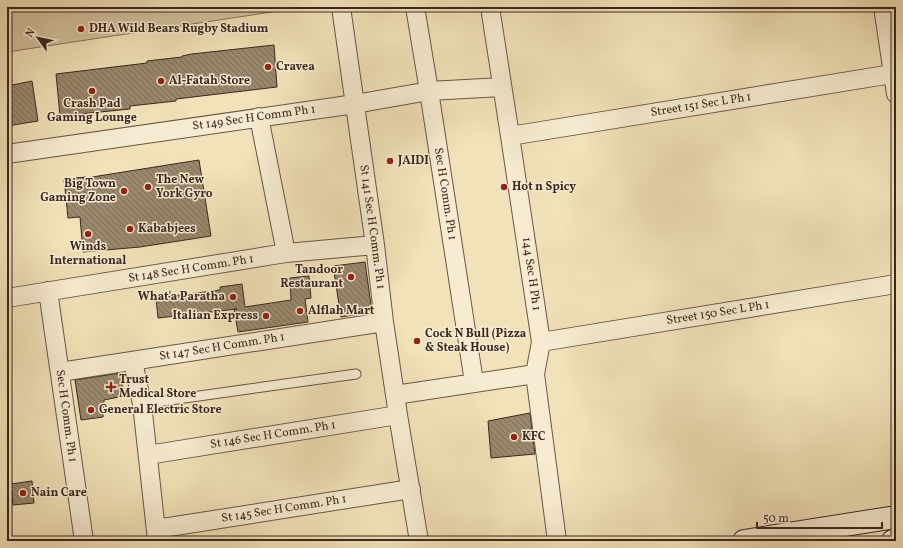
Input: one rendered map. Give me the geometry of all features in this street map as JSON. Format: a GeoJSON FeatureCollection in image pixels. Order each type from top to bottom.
{"type":"FeatureCollection","features":[{"type":"Feature","properties":{"kind":"main road"},"geometry":{"type":"LineString","coordinates":[[744,541],[896,517]]}},
{"type":"Feature","properties":{"kind":"street","name":"St 141 Sec H Comm. Ph 1"},"geometry":{"type":"LineString","coordinates":[[341,7],[375,245],[384,322],[419,541]]}},
{"type":"Feature","properties":{"kind":"street","name":"Sec H Comm. Ph 1"},"geometry":{"type":"LineString","coordinates":[[415,7],[474,382]]}},
{"type":"Feature","properties":{"kind":"street","name":"144 Sec H Ph 1"},"geometry":{"type":"LineString","coordinates":[[490,7],[541,342],[535,374],[557,541]]}},
{"type":"Feature","properties":{"kind":"street"},"geometry":{"type":"LineString","coordinates":[[883,7],[896,94]]}},
{"type":"Feature","properties":{"kind":"street","name":"Street 151 Sec L Ph 1"},"geometry":{"type":"LineString","coordinates":[[510,136],[892,74]]}},
{"type":"Feature","properties":{"kind":"street","name":"St 149 Sec H Comm Ph 1"},"geometry":{"type":"LineString","coordinates":[[7,154],[354,104],[429,91],[502,87]]}},
{"type":"Feature","properties":{"kind":"street"},"geometry":{"type":"LineString","coordinates":[[259,117],[286,253]]}},
{"type":"Feature","properties":{"kind":"street","name":"St 148 Sec H Comm. Ph 1"},"geometry":{"type":"LineString","coordinates":[[7,298],[286,253],[375,245]]}},
{"type":"Feature","properties":{"kind":"street","name":"Street 150 Sec L Ph 1"},"geometry":{"type":"LineString","coordinates":[[541,342],[896,284]]}},
{"type":"Feature","properties":{"kind":"street","name":"Sec H Comm. Ph 1"},"geometry":{"type":"LineString","coordinates":[[48,292],[84,541]]}},
{"type":"Feature","properties":{"kind":"street","name":"St 147 Sec H Comm. Ph 1"},"geometry":{"type":"LineString","coordinates":[[60,372],[384,322]]}},
{"type":"Feature","properties":{"kind":"street"},"geometry":{"type":"LineString","coordinates":[[133,360],[142,404],[148,455],[153,538]]}},
{"type":"Feature","properties":{"kind":"street"},"geometry":{"type":"LineString","coordinates":[[395,394],[535,374]]}},
{"type":"Feature","properties":{"kind":"street","name":"St 146 Sec H Comm. Ph 1"},"geometry":{"type":"LineString","coordinates":[[148,455],[398,415]]}},
{"type":"Feature","properties":{"kind":"street","name":"St 145 Sec H Comm. Ph 1"},"geometry":{"type":"LineString","coordinates":[[153,538],[411,489]]}},
{"type":"Feature","properties":{"kind":"lane"},"geometry":{"type":"LineString","coordinates":[[142,404],[356,374]]}},
{"type":"Feature","properties":{"kind":"shaded area","name":"DHA Wild Bears Rugby Stadium"},"geometry":{"type":"Polygon","coordinates":[[[7,7],[305,7],[7,52],[7,7]]]}},
{"type":"Feature","properties":{"kind":"building"},"geometry":{"type":"Polygon","coordinates":[[[274,45],[277,87],[176,99],[176,101],[130,106],[130,109],[60,116],[56,74],[147,63],[147,61],[182,57],[192,54],[274,45]]]}},
{"type":"Feature","properties":{"kind":"building"},"geometry":{"type":"Polygon","coordinates":[[[32,81],[38,121],[7,126],[7,86],[32,81]]]}},
{"type":"Feature","properties":{"kind":"building"},"geometry":{"type":"Polygon","coordinates":[[[199,160],[211,236],[140,247],[83,252],[80,217],[68,218],[64,179],[86,178],[199,160]]]}},
{"type":"Feature","properties":{"kind":"building"},"geometry":{"type":"Polygon","coordinates":[[[365,262],[372,312],[341,317],[333,266],[365,262]]]}},
{"type":"Feature","properties":{"kind":"building"},"geometry":{"type":"Polygon","coordinates":[[[309,276],[311,298],[305,299],[308,322],[238,332],[234,309],[158,318],[156,298],[220,290],[220,287],[242,284],[245,307],[291,300],[290,278],[309,276]]]}},
{"type":"Feature","properties":{"kind":"building"},"geometry":{"type":"Polygon","coordinates":[[[120,373],[124,396],[104,400],[103,417],[81,420],[75,380],[120,373]]]}},
{"type":"Feature","properties":{"kind":"building","name":"KFC"},"geometry":{"type":"Polygon","coordinates":[[[530,413],[535,454],[491,458],[488,421],[530,413]]]}},
{"type":"Feature","properties":{"kind":"building","name":"Nain Care"},"geometry":{"type":"Polygon","coordinates":[[[32,481],[34,503],[13,505],[11,484],[32,481]]]}},
{"type":"Feature","properties":{"kind":"place","name":"DHA Wild Bears Rugby Stadium"},"geometry":{"type":"Point","coordinates":[81,29]}},
{"type":"Feature","properties":{"kind":"place","name":"Cravea"},"geometry":{"type":"Point","coordinates":[268,67]}},
{"type":"Feature","properties":{"kind":"place","name":"Al-Fatah Store"},"geometry":{"type":"Point","coordinates":[161,81]}},
{"type":"Feature","properties":{"kind":"place","name":"Crash Pad Gaming Lounge"},"geometry":{"type":"Point","coordinates":[92,91]}},
{"type":"Feature","properties":{"kind":"place","name":"JAIDI"},"geometry":{"type":"Point","coordinates":[390,161]}},
{"type":"Feature","properties":{"kind":"place","name":"The New York Gyro"},"geometry":{"type":"Point","coordinates":[148,187]}},
{"type":"Feature","properties":{"kind":"place","name":"Hot n Spicy"},"geometry":{"type":"Point","coordinates":[504,187]}},
{"type":"Feature","properties":{"kind":"place","name":"Big Town Gaming Zone"},"geometry":{"type":"Point","coordinates":[124,191]}},
{"type":"Feature","properties":{"kind":"place","name":"Kababjees"},"geometry":{"type":"Point","coordinates":[130,229]}},
{"type":"Feature","properties":{"kind":"place","name":"Winds International"},"geometry":{"type":"Point","coordinates":[88,234]}},
{"type":"Feature","properties":{"kind":"place","name":"Tandoor Restaurant"},"geometry":{"type":"Point","coordinates":[351,277]}},
{"type":"Feature","properties":{"kind":"place","name":"What'a Paratha"},"geometry":{"type":"Point","coordinates":[233,297]}},
{"type":"Feature","properties":{"kind":"place","name":"Alflah Mart"},"geometry":{"type":"Point","coordinates":[300,311]}},
{"type":"Feature","properties":{"kind":"place","name":"Italian Express"},"geometry":{"type":"Point","coordinates":[266,316]}},
{"type":"Feature","properties":{"kind":"place","name":"Cock N Bull (Pizza & Steak House)"},"geometry":{"type":"Point","coordinates":[417,341]}},
{"type":"Feature","properties":{"kind":"place","name":"Trust Medical Store"},"geometry":{"type":"Point","coordinates":[111,387]}},
{"type":"Feature","properties":{"kind":"place","name":"General Electric Store"},"geometry":{"type":"Point","coordinates":[91,410]}},
{"type":"Feature","properties":{"kind":"place","name":"KFC"},"geometry":{"type":"Point","coordinates":[514,437]}},
{"type":"Feature","properties":{"kind":"place","name":"Nain Care"},"geometry":{"type":"Point","coordinates":[23,493]}}]}
